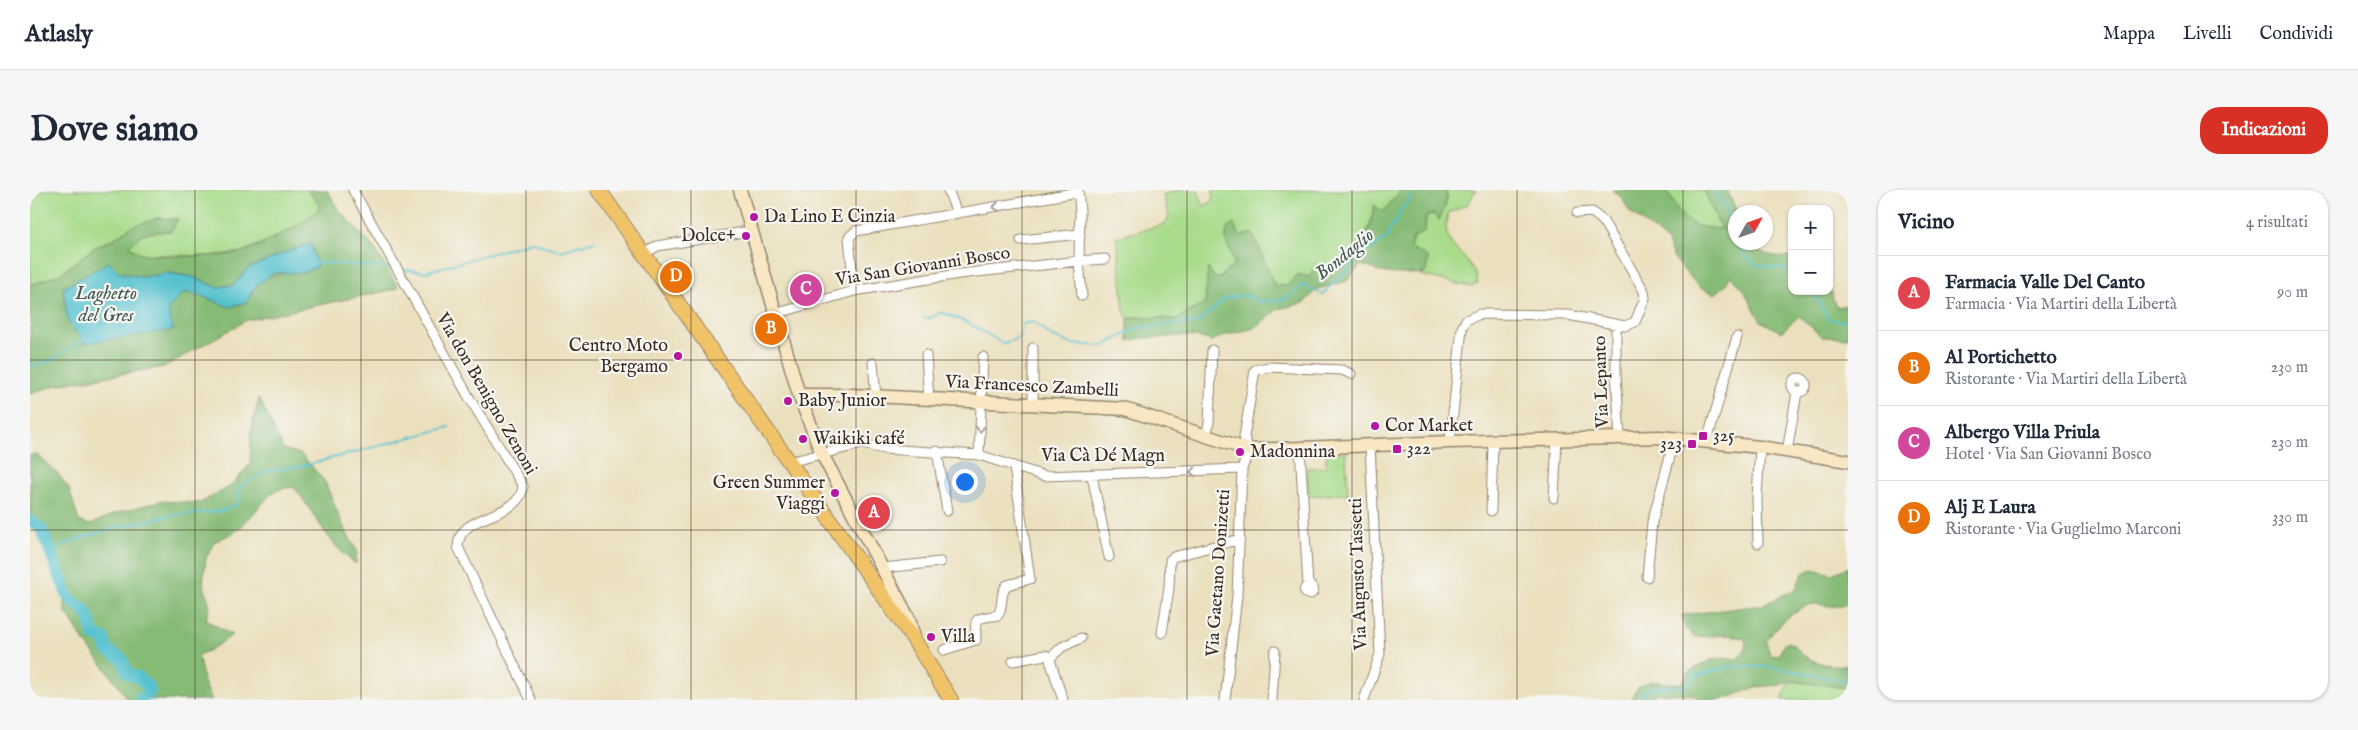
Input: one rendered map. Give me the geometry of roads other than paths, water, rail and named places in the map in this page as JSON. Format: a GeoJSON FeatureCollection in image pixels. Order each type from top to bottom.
{"type":"FeatureCollection","features":[{"type":"Feature","properties":{"kind":"main road"},"geometry":{"type":"LineString","coordinates":[[599,190],[893,609],[951,700]]}},
{"type":"Feature","properties":{"kind":"main road"},"geometry":{"type":"LineString","coordinates":[[740,190],[799,395],[822,454],[896,593],[909,620],[914,640]]}},
{"type":"Feature","properties":{"kind":"main road","name":"Via Francesco Zambelli"},"geometry":{"type":"LineString","coordinates":[[799,395],[1125,409],[1249,450],[1450,442],[1675,438],[1760,447],[1848,461]]}},
{"type":"Feature","properties":{"kind":"main road"},"geometry":{"type":"LineString","coordinates":[[893,609],[896,603],[896,593]]}},
{"type":"Feature","properties":{"kind":"street","name":"Via don Benigno Zenoni"},"geometry":{"type":"LineString","coordinates":[[353,190],[470,399],[523,486],[522,493],[512,505],[471,525],[463,532],[458,540],[458,547],[531,700]]}},
{"type":"Feature","properties":{"kind":"street"},"geometry":{"type":"LineString","coordinates":[[948,190],[957,213]]}},
{"type":"Feature","properties":{"kind":"street"},"geometry":{"type":"LineString","coordinates":[[854,291],[849,254],[849,237],[856,231],[1078,191],[1080,212],[1079,261],[1082,296]]}},
{"type":"Feature","properties":{"kind":"street"},"geometry":{"type":"LineString","coordinates":[[1450,442],[1462,328],[1466,320],[1480,314],[1568,315],[1625,326],[1635,322],[1645,298],[1644,291],[1603,221],[1592,212],[1577,213]]}},
{"type":"Feature","properties":{"kind":"street"},"geometry":{"type":"LineString","coordinates":[[643,255],[657,246],[751,231]]}},
{"type":"Feature","properties":{"kind":"street"},"geometry":{"type":"LineString","coordinates":[[1022,240],[1080,234]]}},
{"type":"Feature","properties":{"kind":"street","name":"Via San Giovanni Bosco"},"geometry":{"type":"LineString","coordinates":[[775,314],[854,291],[959,274],[1106,259]]}},
{"type":"Feature","properties":{"kind":"street","name":"Via Lepanto"},"geometry":{"type":"LineString","coordinates":[[1616,324],[1616,372],[1620,438]]}},
{"type":"Feature","properties":{"kind":"street"},"geometry":{"type":"LineString","coordinates":[[1705,440],[1737,337]]}},
{"type":"Feature","properties":{"kind":"street"},"geometry":{"type":"LineString","coordinates":[[1033,348],[1033,405]]}},
{"type":"Feature","properties":{"kind":"street"},"geometry":{"type":"LineString","coordinates":[[1206,436],[1209,423],[1212,350]]}},
{"type":"Feature","properties":{"kind":"street"},"geometry":{"type":"LineString","coordinates":[[926,355],[929,400]]}},
{"type":"Feature","properties":{"kind":"street"},"geometry":{"type":"LineString","coordinates":[[978,455],[983,357]]}},
{"type":"Feature","properties":{"kind":"street"},"geometry":{"type":"LineString","coordinates":[[873,363],[876,397]]}},
{"type":"Feature","properties":{"kind":"street"},"geometry":{"type":"LineString","coordinates":[[1249,450],[1244,437],[1255,370],[1268,367],[1342,370],[1351,374]]}},
{"type":"Feature","properties":{"kind":"street"},"geometry":{"type":"LineString","coordinates":[[1787,452],[1797,392]]}},
{"type":"Feature","properties":{"kind":"street"},"geometry":{"type":"LineString","coordinates":[[1647,577],[1652,522],[1675,438]]}},
{"type":"Feature","properties":{"kind":"street"},"geometry":{"type":"LineString","coordinates":[[1554,498],[1556,440]]}},
{"type":"Feature","properties":{"kind":"street"},"geometry":{"type":"LineString","coordinates":[[1491,511],[1493,442]]}},
{"type":"Feature","properties":{"kind":"street","name":"Via Cà Dé Magn"},"geometry":{"type":"LineString","coordinates":[[789,462],[862,444],[884,449],[978,455],[1044,476],[1092,476],[1242,469]]}},
{"type":"Feature","properties":{"kind":"street","name":"Via Augusto Tassetti"},"geometry":{"type":"LineString","coordinates":[[1364,700],[1380,654],[1370,445]]}},
{"type":"Feature","properties":{"kind":"street"},"geometry":{"type":"LineString","coordinates":[[1300,447],[1308,586]]}},
{"type":"Feature","properties":{"kind":"street"},"geometry":{"type":"LineString","coordinates":[[1758,543],[1757,497],[1760,447]]}},
{"type":"Feature","properties":{"kind":"street","name":"Via Gaetano Donizetti"},"geometry":{"type":"LineString","coordinates":[[1225,700],[1237,596],[1242,469],[1249,450]]}},
{"type":"Feature","properties":{"kind":"street"},"geometry":{"type":"LineString","coordinates":[[937,451],[947,511]]}},
{"type":"Feature","properties":{"kind":"street"},"geometry":{"type":"LineString","coordinates":[[944,650],[976,640],[975,621],[998,615],[1001,611],[1002,591],[1007,584],[1030,578],[1014,467]]}},
{"type":"Feature","properties":{"kind":"street"},"geometry":{"type":"LineString","coordinates":[[1092,476],[1109,557]]}},
{"type":"Feature","properties":{"kind":"street"},"geometry":{"type":"LineString","coordinates":[[1162,633],[1169,588],[1170,560],[1177,556],[1240,539]]}},
{"type":"Feature","properties":{"kind":"street"},"geometry":{"type":"LineString","coordinates":[[883,568],[940,562]]}},
{"type":"Feature","properties":{"kind":"street"},"geometry":{"type":"LineString","coordinates":[[1050,658],[1062,647],[1081,638]]}},
{"type":"Feature","properties":{"kind":"street"},"geometry":{"type":"LineString","coordinates":[[1272,700],[1274,652]]}},
{"type":"Feature","properties":{"kind":"street"},"geometry":{"type":"LineString","coordinates":[[1013,661],[1045,655],[1050,658],[1063,700]]}},
{"type":"Feature","properties":{"kind":"water","name":"Laghetto del Gres"},"geometry":{"type":"Polygon","coordinates":[[[311,244],[317,267],[302,273],[274,273],[254,287],[247,302],[229,307],[202,296],[184,292],[168,309],[173,330],[85,343],[68,322],[63,288],[109,262],[119,272],[142,277],[168,273],[193,277],[217,287],[234,285],[247,269],[291,250],[311,244]]]}},
{"type":"Feature","properties":{"kind":"waterway","name":"Bondaglio"},"geometry":{"type":"LineString","coordinates":[[923,318],[931,318],[941,312],[968,323],[1004,344],[1020,337],[1023,324],[1033,322],[1053,337],[1072,344],[1103,346],[1136,328],[1199,322],[1226,298],[1244,295],[1261,302],[1285,299],[1302,285],[1322,294],[1361,256],[1387,238],[1391,226],[1397,222],[1399,211],[1410,199],[1409,190]]}},
{"type":"Feature","properties":{"kind":"waterway","name":"Bondaglio"},"geometry":{"type":"LineString","coordinates":[[1713,190],[1722,202],[1728,216]]}},
{"type":"Feature","properties":{"kind":"waterway"},"geometry":{"type":"LineString","coordinates":[[400,269],[425,272],[532,242],[561,251],[595,241]]}},
{"type":"Feature","properties":{"kind":"waterway","name":"Bondaglio"},"geometry":{"type":"LineString","coordinates":[[1741,250],[1748,259],[1760,266],[1788,270]]}},
{"type":"Feature","properties":{"kind":"waterway"},"geometry":{"type":"LineString","coordinates":[[315,262],[393,268]]}},
{"type":"Feature","properties":{"kind":"waterway","name":"Bondaglio"},"geometry":{"type":"LineString","coordinates":[[1815,295],[1828,319],[1848,322]]}},
{"type":"Feature","properties":{"kind":"waterway"},"geometry":{"type":"LineString","coordinates":[[30,367],[48,362],[84,339]]}},
{"type":"Feature","properties":{"kind":"waterway"},"geometry":{"type":"LineString","coordinates":[[51,551],[85,537],[122,527],[169,516],[227,509],[239,502],[239,487],[266,471],[303,466],[449,427]]}},
{"type":"Feature","properties":{"kind":"waterway"},"geometry":{"type":"LineString","coordinates":[[30,521],[41,528],[68,597],[86,613],[90,620],[93,635],[104,639],[107,650],[122,659],[128,674],[138,677],[149,688],[150,692],[140,700]]}},
{"type":"Feature","properties":{"kind":"waterway"},"geometry":{"type":"LineString","coordinates":[[1637,700],[1652,688],[1684,687],[1695,676],[1727,667],[1771,667],[1848,681]]}},
{"type":"Feature","properties":{"kind":"place","name":"Da Lino E Cinzia"},"geometry":{"type":"Point","coordinates":[754,217]}},
{"type":"Feature","properties":{"kind":"place","name":"Dolce+"},"geometry":{"type":"Point","coordinates":[746,236]}},
{"type":"Feature","properties":{"kind":"place","name":"Alj E Laura"},"geometry":{"type":"Point","coordinates":[676,277]}},
{"type":"Feature","properties":{"kind":"place","name":"Albergo Villa Priula"},"geometry":{"type":"Point","coordinates":[806,290]}},
{"type":"Feature","properties":{"kind":"place","name":"Al Portichetto"},"geometry":{"type":"Point","coordinates":[771,329]}},
{"type":"Feature","properties":{"kind":"place","name":"Centro Moto Bergamo"},"geometry":{"type":"Point","coordinates":[678,356]}},
{"type":"Feature","properties":{"kind":"place","name":"Baby Junior"},"geometry":{"type":"Point","coordinates":[788,401]}},
{"type":"Feature","properties":{"kind":"place","name":"Cor Market"},"geometry":{"type":"Point","coordinates":[1375,426]}},
{"type":"Feature","properties":{"kind":"place","name":"325"},"geometry":{"type":"Point","coordinates":[1703,436]}},
{"type":"Feature","properties":{"kind":"place","name":"Waikiki café"},"geometry":{"type":"Point","coordinates":[803,439]}},
{"type":"Feature","properties":{"kind":"place","name":"323"},"geometry":{"type":"Point","coordinates":[1692,444]}},
{"type":"Feature","properties":{"kind":"place","name":"322"},"geometry":{"type":"Point","coordinates":[1397,449]}},
{"type":"Feature","properties":{"kind":"place","name":"Madonnina"},"geometry":{"type":"Point","coordinates":[1240,452]}},
{"type":"Feature","properties":{"kind":"place","name":"Green Summer Viaggi"},"geometry":{"type":"Point","coordinates":[835,493]}},
{"type":"Feature","properties":{"kind":"place","name":"Farmacia Valle Del Canto"},"geometry":{"type":"Point","coordinates":[874,513]}},
{"type":"Feature","properties":{"kind":"place","name":"Villa"},"geometry":{"type":"Point","coordinates":[931,637]}}]}
